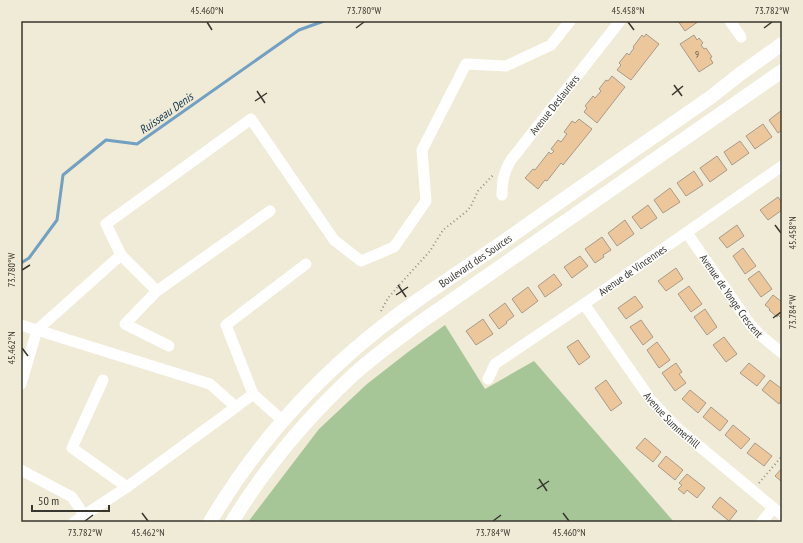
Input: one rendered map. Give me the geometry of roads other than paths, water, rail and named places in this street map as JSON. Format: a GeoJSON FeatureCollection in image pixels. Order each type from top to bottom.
{"type":"FeatureCollection","features":[{"type":"Feature","properties":{"kind":"main road","name":"Boulevard des Sources"},"geometry":{"type":"LineString","coordinates":[[210,522],[237,479],[283,421],[327,375],[378,330],[711,97],[782,44]]}},
{"type":"Feature","properties":{"kind":"main road","name":"Boulevard des Sources"},"geometry":{"type":"LineString","coordinates":[[232,522],[260,480],[294,437],[332,396],[371,360],[425,319],[782,71]]}},
{"type":"Feature","properties":{"kind":"street"},"geometry":{"type":"LineString","coordinates":[[157,291],[121,255],[106,224],[251,119],[334,240],[361,261],[394,247],[426,201],[422,150],[466,64],[506,66],[551,45],[570,21]]}},
{"type":"Feature","properties":{"kind":"street","name":"Avenue Deslauriers"},"geometry":{"type":"LineString","coordinates":[[502,195],[502,181],[504,172],[511,160],[620,21]]}},
{"type":"Feature","properties":{"kind":"street"},"geometry":{"type":"LineString","coordinates":[[730,21],[741,37]]}},
{"type":"Feature","properties":{"kind":"street","name":"Avenue de Vincennes"},"geometry":{"type":"LineString","coordinates":[[488,379],[495,364],[782,166]]}},
{"type":"Feature","properties":{"kind":"street"},"geometry":{"type":"LineString","coordinates":[[168,346],[125,324],[157,291],[270,211]]}},
{"type":"Feature","properties":{"kind":"street","name":"Avenue de Yonge Crescent"},"geometry":{"type":"LineString","coordinates":[[686,233],[750,324],[760,335],[782,353]]}},
{"type":"Feature","properties":{"kind":"street"},"geometry":{"type":"LineString","coordinates":[[21,384],[37,330],[121,255]]}},
{"type":"Feature","properties":{"kind":"street"},"geometry":{"type":"LineString","coordinates":[[283,421],[253,394],[226,325],[306,264]]}},
{"type":"Feature","properties":{"kind":"street","name":"Avenue Summerhill"},"geometry":{"type":"LineString","coordinates":[[584,304],[651,400],[675,426],[778,512]]}},
{"type":"Feature","properties":{"kind":"street"},"geometry":{"type":"LineString","coordinates":[[21,325],[210,384],[236,407]]}},
{"type":"Feature","properties":{"kind":"street"},"geometry":{"type":"LineString","coordinates":[[103,380],[72,448],[127,487]]}},
{"type":"Feature","properties":{"kind":"street"},"geometry":{"type":"LineString","coordinates":[[74,522],[127,487],[253,394]]}},
{"type":"Feature","properties":{"kind":"street"},"geometry":{"type":"LineString","coordinates":[[21,470],[72,497],[84,515]]}},
{"type":"Feature","properties":{"kind":"street"},"geometry":{"type":"LineString","coordinates":[[762,522],[778,512]]}},
{"type":"Feature","properties":{"kind":"waterway","name":"Ruisseau Denis"},"geometry":{"type":"LineString","coordinates":[[21,263],[29,258],[57,220],[63,175],[106,140],[137,144],[299,30],[324,21]]}}]}
